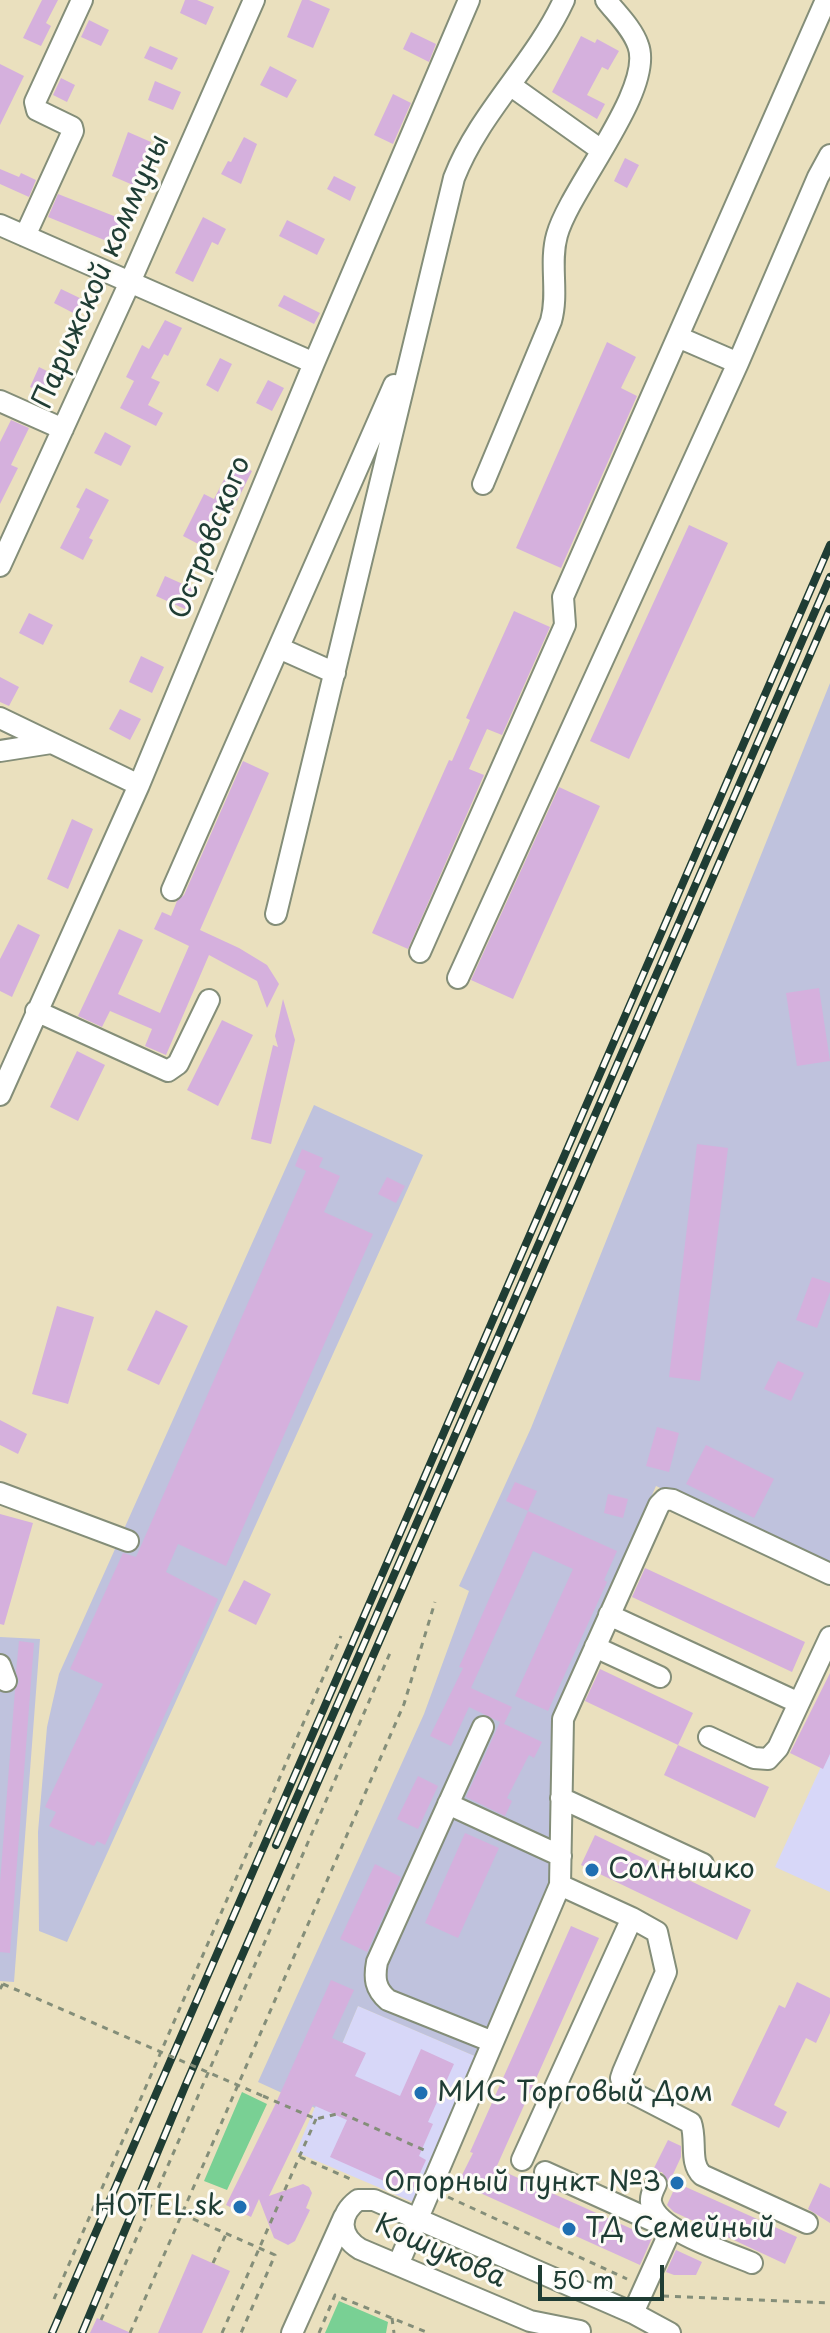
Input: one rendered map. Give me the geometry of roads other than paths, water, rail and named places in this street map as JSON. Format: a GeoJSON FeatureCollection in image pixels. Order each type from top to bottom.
{"type":"FeatureCollection","features":[{"type":"Feature","properties":{"kind":"street"},"geometry":{"type":"LineString","coordinates":[[25,236],[73,131],[72,127],[37,110],[35,102],[82,0]]}},
{"type":"Feature","properties":{"kind":"street","name":"Парижской коммуны"},"geometry":{"type":"LineString","coordinates":[[0,566],[254,0]]}},
{"type":"Feature","properties":{"kind":"street","name":"Островского"},"geometry":{"type":"LineString","coordinates":[[0,1095],[139,785],[469,0]]}},
{"type":"Feature","properties":{"kind":"street"},"geometry":{"type":"LineString","coordinates":[[276,914],[454,178],[461,160],[545,35],[564,0]]}},
{"type":"Feature","properties":{"kind":"street"},"geometry":{"type":"LineString","coordinates":[[483,484],[555,308],[554,252],[565,214],[635,85],[640,64],[639,47],[631,31],[606,0]]}},
{"type":"Feature","properties":{"kind":"street"},"geometry":{"type":"LineString","coordinates":[[420,952],[565,625],[563,597],[826,0]]}},
{"type":"Feature","properties":{"kind":"street"},"geometry":{"type":"LineString","coordinates":[[510,85],[601,150]]}},
{"type":"Feature","properties":{"kind":"street"},"geometry":{"type":"LineString","coordinates":[[458,978],[830,155]]}},
{"type":"Feature","properties":{"kind":"street"},"geometry":{"type":"LineString","coordinates":[[0,225],[314,363]]}},
{"type":"Feature","properties":{"kind":"street"},"geometry":{"type":"LineString","coordinates":[[172,890],[416,337]]}},
{"type":"Feature","properties":{"kind":"street"},"geometry":{"type":"LineString","coordinates":[[678,337],[738,363]]}},
{"type":"Feature","properties":{"kind":"street"},"geometry":{"type":"LineString","coordinates":[[0,401],[63,429]]}},
{"type":"Feature","properties":{"kind":"street"},"geometry":{"type":"LineString","coordinates":[[279,648],[335,673]]}},
{"type":"Feature","properties":{"kind":"street"},"geometry":{"type":"LineString","coordinates":[[0,718],[139,785]]}},
{"type":"Feature","properties":{"kind":"street"},"geometry":{"type":"LineString","coordinates":[[0,751],[51,743]]}},
{"type":"Feature","properties":{"kind":"street"},"geometry":{"type":"LineString","coordinates":[[36,1011],[168,1071],[178,1064],[209,1000]]}},
{"type":"Feature","properties":{"kind":"street"},"geometry":{"type":"LineString","coordinates":[[0,1493],[128,1541]]}},
{"type":"Feature","properties":{"kind":"street"},"geometry":{"type":"LineString","coordinates":[[398,2265],[560,1885],[563,1719],[659,1505],[665,1499],[673,1500],[830,1574]]}},
{"type":"Feature","properties":{"kind":"street"},"geometry":{"type":"LineString","coordinates":[[609,1615],[799,1703]]}},
{"type":"Feature","properties":{"kind":"street"},"geometry":{"type":"LineString","coordinates":[[709,1737],[754,1758],[768,1759],[778,1748],[830,1637]]}},
{"type":"Feature","properties":{"kind":"street"},"geometry":{"type":"LineString","coordinates":[[595,1647],[660,1677]]}},
{"type":"Feature","properties":{"kind":"street"},"geometry":{"type":"LineString","coordinates":[[483,1727],[377,1962],[376,1984],[388,2000],[493,2042]]}},
{"type":"Feature","properties":{"kind":"street"},"geometry":{"type":"LineString","coordinates":[[561,1798],[703,1864]]}},
{"type":"Feature","properties":{"kind":"street"},"geometry":{"type":"LineString","coordinates":[[448,1804],[561,1856]]}},
{"type":"Feature","properties":{"kind":"street"},"geometry":{"type":"LineString","coordinates":[[560,1885],[657,1932],[666,1972],[623,2072],[621,2078],[625,2089],[691,2123],[695,2166],[702,2175],[807,2223]]}},
{"type":"Feature","properties":{"kind":"street"},"geometry":{"type":"LineString","coordinates":[[522,2160],[632,1918]]}},
{"type":"Feature","properties":{"kind":"street"},"geometry":{"type":"LineString","coordinates":[[545,2172],[752,2263]]}},
{"type":"Feature","properties":{"kind":"street"},"geometry":{"type":"LineString","coordinates":[[656,2184],[652,2205],[671,2229]]}},
{"type":"Feature","properties":{"kind":"street","name":"Кошукова"},"geometry":{"type":"LineString","coordinates":[[575,2332],[516,2315],[351,2243],[342,2227],[345,2214],[358,2200],[368,2198],[633,2313],[670,2333]]}},
{"type":"Feature","properties":{"kind":"street"},"geometry":{"type":"LineString","coordinates":[[292,2333],[345,2214]]}},
{"type":"Feature","properties":{"kind":"street"},"geometry":{"type":"LineString","coordinates":[[633,2313],[671,2229]]}},
{"type":"Feature","properties":{"kind":"street"},"geometry":{"type":"LineString","coordinates":[[516,2315],[529,2333]]}},
{"type":"Feature","properties":{"kind":"street"},"geometry":{"type":"LineString","coordinates":[[575,2332],[601,2333]]}},
{"type":"Feature","properties":{"kind":"railway"},"geometry":{"type":"LineString","coordinates":[[52,2333],[830,545]]}},
{"type":"Feature","properties":{"kind":"railway"},"geometry":{"type":"LineString","coordinates":[[276,1845],[830,577]]}},
{"type":"Feature","properties":{"kind":"railway"},"geometry":{"type":"LineString","coordinates":[[82,2333],[186,2084],[830,609]]}},
{"type":"Feature","properties":{"kind":"place","name":"Солнышко"},"geometry":{"type":"Point","coordinates":[592,1870]}},
{"type":"Feature","properties":{"kind":"place","name":"МИС Торговый Дом"},"geometry":{"type":"Point","coordinates":[421,2093]}},
{"type":"Feature","properties":{"kind":"place","name":"Опорный пункт №3"},"geometry":{"type":"Point","coordinates":[677,2183]}},
{"type":"Feature","properties":{"kind":"place","name":"HOTEL.sk"},"geometry":{"type":"Point","coordinates":[240,2207]}},
{"type":"Feature","properties":{"kind":"place","name":"ТД Семейный"},"geometry":{"type":"Point","coordinates":[569,2229]}}]}
